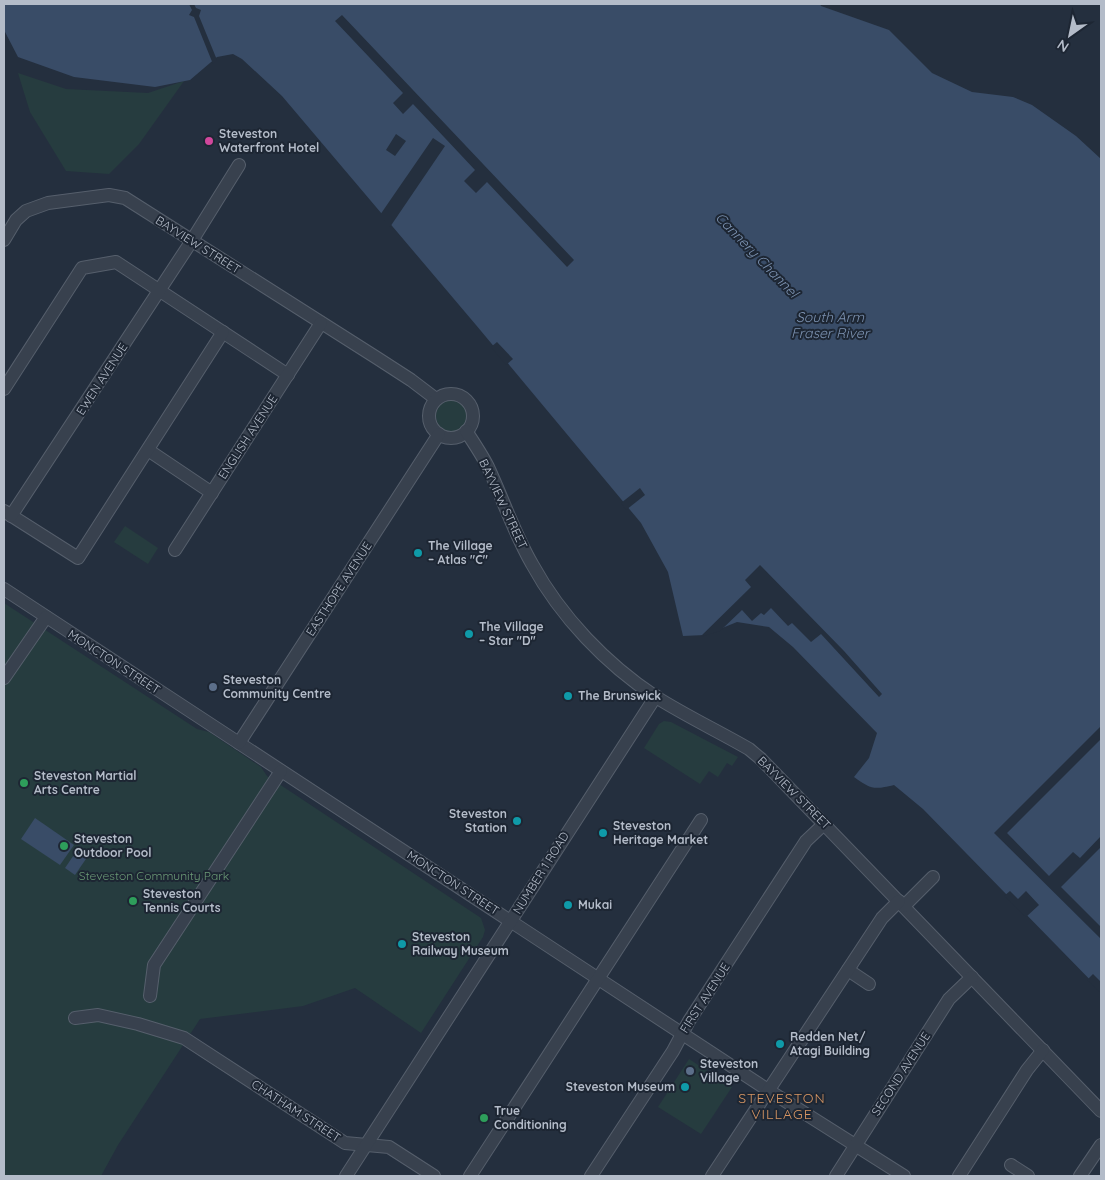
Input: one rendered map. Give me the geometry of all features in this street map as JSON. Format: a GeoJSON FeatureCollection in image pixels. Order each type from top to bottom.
{"type":"FeatureCollection","features":[{"type":"Feature","properties":{"kind":"street","name":"EWEN AVENUE"},"geometry":{"type":"LineString","coordinates":[[8,514],[192,242],[239,165]]}},
{"type":"Feature","properties":{"kind":"street","name":"BAYVIEW STREET"},"geometry":{"type":"LineString","coordinates":[[4,240],[16,220],[26,211],[48,202],[109,196],[124,198],[411,380],[436,399]]}},
{"type":"Feature","properties":{"kind":"street"},"geometry":{"type":"LineString","coordinates":[[4,389],[82,268],[116,262],[288,375]]}},
{"type":"Feature","properties":{"kind":"street","name":"ENGLISH AVENUE"},"geometry":{"type":"LineString","coordinates":[[174,550],[321,323]]}},
{"type":"Feature","properties":{"kind":"street"},"geometry":{"type":"LineString","coordinates":[[8,514],[78,558],[223,332]]}},
{"type":"Feature","properties":{"kind":"street"},"geometry":{"type":"LineString","coordinates":[[448,394],[461,396],[466,400],[470,406],[472,419],[466,431],[462,435],[450,438],[438,434],[430,424],[429,417],[429,411],[436,399],[448,394]]}},
{"type":"Feature","properties":{"kind":"street","name":"BAYVIEW STREET"},"geometry":{"type":"LineString","coordinates":[[466,431],[487,466],[520,543],[532,566],[560,609],[617,667],[656,696],[749,749],[772,770],[1101,1111]]}},
{"type":"Feature","properties":{"kind":"street","name":"EASTHOPE AVENUE"},"geometry":{"type":"LineString","coordinates":[[239,743],[438,434]]}},
{"type":"Feature","properties":{"kind":"street"},"geometry":{"type":"LineString","coordinates":[[148,450],[212,493]]}},
{"type":"Feature","properties":{"kind":"street","name":"MONCTON STREET"},"geometry":{"type":"LineString","coordinates":[[4,589],[768,1090],[904,1176]]}},
{"type":"Feature","properties":{"kind":"street"},"geometry":{"type":"LineString","coordinates":[[4,678],[46,617]]}},
{"type":"Feature","properties":{"kind":"street","name":"NUMBER 1 ROAD"},"geometry":{"type":"LineString","coordinates":[[346,1176],[656,696]]}},
{"type":"Feature","properties":{"kind":"street"},"geometry":{"type":"LineString","coordinates":[[150,996],[154,965],[281,771]]}},
{"type":"Feature","properties":{"kind":"street"},"geometry":{"type":"LineString","coordinates":[[470,1176],[701,820]]}},
{"type":"Feature","properties":{"kind":"street","name":"FIRST AVENUE"},"geometry":{"type":"LineString","coordinates":[[591,1176],[806,841],[824,824]]}},
{"type":"Feature","properties":{"kind":"street"},"geometry":{"type":"LineString","coordinates":[[712,1176],[882,918],[932,877]]}},
{"type":"Feature","properties":{"kind":"street"},"geometry":{"type":"LineString","coordinates":[[848,970],[869,984]]}},
{"type":"Feature","properties":{"kind":"street","name":"SECOND AVENUE"},"geometry":{"type":"LineString","coordinates":[[836,1176],[949,999],[972,977]]}},
{"type":"Feature","properties":{"kind":"street","name":"CHATHAM STREET"},"geometry":{"type":"LineString","coordinates":[[75,1018],[98,1015],[184,1038],[345,1143],[389,1147],[434,1176]]}},
{"type":"Feature","properties":{"kind":"street"},"geometry":{"type":"LineString","coordinates":[[960,1176],[1027,1070],[1043,1050]]}},
{"type":"Feature","properties":{"kind":"street"},"geometry":{"type":"LineString","coordinates":[[1080,1176],[1101,1145]]}},
{"type":"Feature","properties":{"kind":"street"},"geometry":{"type":"LineString","coordinates":[[1011,1165],[1028,1176]]}},
{"type":"Feature","properties":{"kind":"green space"},"geometry":{"type":"Polygon","coordinates":[[[18,73],[66,89],[148,93],[184,81],[139,144],[109,174],[66,171],[30,112],[18,73]]]}},
{"type":"Feature","properties":{"kind":"green space"},"geometry":{"type":"Polygon","coordinates":[[[452,400],[463,405],[468,416],[463,427],[452,432],[441,427],[436,416],[441,405],[452,400]]]}},
{"type":"Feature","properties":{"kind":"green space"},"geometry":{"type":"Polygon","coordinates":[[[125,526],[158,548],[148,564],[114,542],[125,526]]]}},
{"type":"Feature","properties":{"kind":"green space","name":"Steveston Community Park"},"geometry":{"type":"Polygon","coordinates":[[[4,603],[197,729],[209,732],[261,767],[267,776],[481,918],[485,930],[483,937],[421,1033],[355,988],[303,1006],[200,1019],[118,1145],[101,1176],[4,1176],[4,603]]]}},
{"type":"Feature","properties":{"kind":"green space"},"geometry":{"type":"Polygon","coordinates":[[[664,721],[671,722],[738,757],[732,766],[727,763],[718,777],[709,771],[700,784],[644,748],[659,724],[664,721]]]}},
{"type":"Feature","properties":{"kind":"green space"},"geometry":{"type":"Polygon","coordinates":[[[689,1059],[732,1087],[701,1134],[658,1107],[689,1059]]]}},
{"type":"Feature","properties":{"kind":"water","name":"South Arm Fraser River"},"geometry":{"type":"Polygon","coordinates":[[[4,4],[820,4],[821,6],[889,30],[932,73],[972,92],[1013,97],[1032,105],[1076,136],[1101,159],[1101,991],[923,809],[894,785],[881,788],[872,787],[854,777],[869,758],[877,733],[793,647],[769,627],[737,622],[705,635],[683,636],[668,572],[641,523],[282,96],[242,59],[233,54],[217,57],[190,80],[155,87],[74,77],[18,57],[4,30],[4,4]]]}},
{"type":"Feature","properties":{"kind":"water"},"geometry":{"type":"Polygon","coordinates":[[[35,818],[74,845],[60,865],[21,839],[35,818]]]}},
{"type":"Feature","properties":{"kind":"water"},"geometry":{"type":"Polygon","coordinates":[[[80,846],[90,853],[75,875],[65,868],[80,846]]]}},
{"type":"Feature","properties":{"kind":"pier"},"geometry":{"type":"Polygon","coordinates":[[[189,4],[194,4],[196,8],[201,10],[199,16],[217,60],[213,64],[194,17],[189,15],[192,10],[189,4]]]}},
{"type":"Feature","properties":{"kind":"pier"},"geometry":{"type":"Polygon","coordinates":[[[342,15],[574,260],[567,267],[487,182],[476,193],[464,181],[475,170],[413,104],[403,114],[393,103],[403,93],[335,21],[342,15]]]}},
{"type":"Feature","properties":{"kind":"pier"},"geometry":{"type":"Polygon","coordinates":[[[396,134],[406,141],[395,156],[386,150],[396,134]]]}},
{"type":"Feature","properties":{"kind":"pier"},"geometry":{"type":"Polygon","coordinates":[[[433,138],[445,146],[390,227],[380,215],[433,138]]]}},
{"type":"Feature","properties":{"kind":"pier"},"geometry":{"type":"Polygon","coordinates":[[[497,342],[513,359],[506,365],[491,347],[497,342]]]}},
{"type":"Feature","properties":{"kind":"pier"},"geometry":{"type":"Polygon","coordinates":[[[640,488],[645,495],[626,510],[621,503],[640,488]]]}},
{"type":"Feature","properties":{"kind":"pier"},"geometry":{"type":"Polygon","coordinates":[[[760,565],[844,651],[882,694],[879,697],[821,634],[811,642],[792,623],[788,626],[771,608],[764,615],[761,613],[752,621],[742,610],[720,631],[700,637],[751,587],[745,580],[760,565]]]}},
{"type":"Feature","properties":{"kind":"pier"},"geometry":{"type":"Polygon","coordinates":[[[1101,726],[1101,739],[1007,833],[1049,876],[1073,852],[1080,858],[1101,836],[1101,847],[1061,887],[1101,927],[1101,939],[994,833],[1101,726]]]}},
{"type":"Feature","properties":{"kind":"pier"},"geometry":{"type":"Polygon","coordinates":[[[1010,891],[1018,899],[1026,891],[1039,905],[1026,917],[1004,896],[1010,891]]]}},
{"type":"Feature","properties":{"kind":"pier"},"geometry":{"type":"Polygon","coordinates":[[[1093,974],[1101,982],[1101,993],[1087,980],[1093,974]]]}},
{"type":"Feature","properties":{"kind":"place","name":"Steveston Waterfront Hotel"},"geometry":{"type":"Point","coordinates":[209,141]}},
{"type":"Feature","properties":{"kind":"place","name":"The Village – Atlas \"C\""},"geometry":{"type":"Point","coordinates":[418,553]}},
{"type":"Feature","properties":{"kind":"place","name":"The Village – Star \"D\""},"geometry":{"type":"Point","coordinates":[469,634]}},
{"type":"Feature","properties":{"kind":"place","name":"Steveston Community Centre"},"geometry":{"type":"Point","coordinates":[213,687]}},
{"type":"Feature","properties":{"kind":"place","name":"The Brunswick"},"geometry":{"type":"Point","coordinates":[568,696]}},
{"type":"Feature","properties":{"kind":"place","name":"Steveston Martial Arts Centre"},"geometry":{"type":"Point","coordinates":[24,783]}},
{"type":"Feature","properties":{"kind":"place","name":"Steveston Station"},"geometry":{"type":"Point","coordinates":[517,821]}},
{"type":"Feature","properties":{"kind":"place","name":"Steveston Heritage Market"},"geometry":{"type":"Point","coordinates":[603,833]}},
{"type":"Feature","properties":{"kind":"place","name":"Steveston Outdoor Pool"},"geometry":{"type":"Point","coordinates":[64,846]}},
{"type":"Feature","properties":{"kind":"place","name":"Steveston Tennis Courts"},"geometry":{"type":"Point","coordinates":[133,901]}},
{"type":"Feature","properties":{"kind":"place","name":"Mukai"},"geometry":{"type":"Point","coordinates":[568,905]}},
{"type":"Feature","properties":{"kind":"place","name":"Steveston Railway Museum"},"geometry":{"type":"Point","coordinates":[402,944]}},
{"type":"Feature","properties":{"kind":"place","name":"Redden Net/ Atagi Building"},"geometry":{"type":"Point","coordinates":[780,1044]}},
{"type":"Feature","properties":{"kind":"place","name":"Steveston Village"},"geometry":{"type":"Point","coordinates":[690,1071]}},
{"type":"Feature","properties":{"kind":"place","name":"Steveston Museum"},"geometry":{"type":"Point","coordinates":[685,1087]}},
{"type":"Feature","properties":{"kind":"place","name":"True Conditioning"},"geometry":{"type":"Point","coordinates":[484,1118]}},
{"type":"Feature","properties":{"kind":"district","name":"STEVESTON VILLAGE"},"geometry":{"type":"Point","coordinates":[782,1106]}},
{"type":"Feature","properties":{"kind":"water label","name":"Cannery Channel"},"geometry":{"type":"Point","coordinates":[757,255]}}]}
